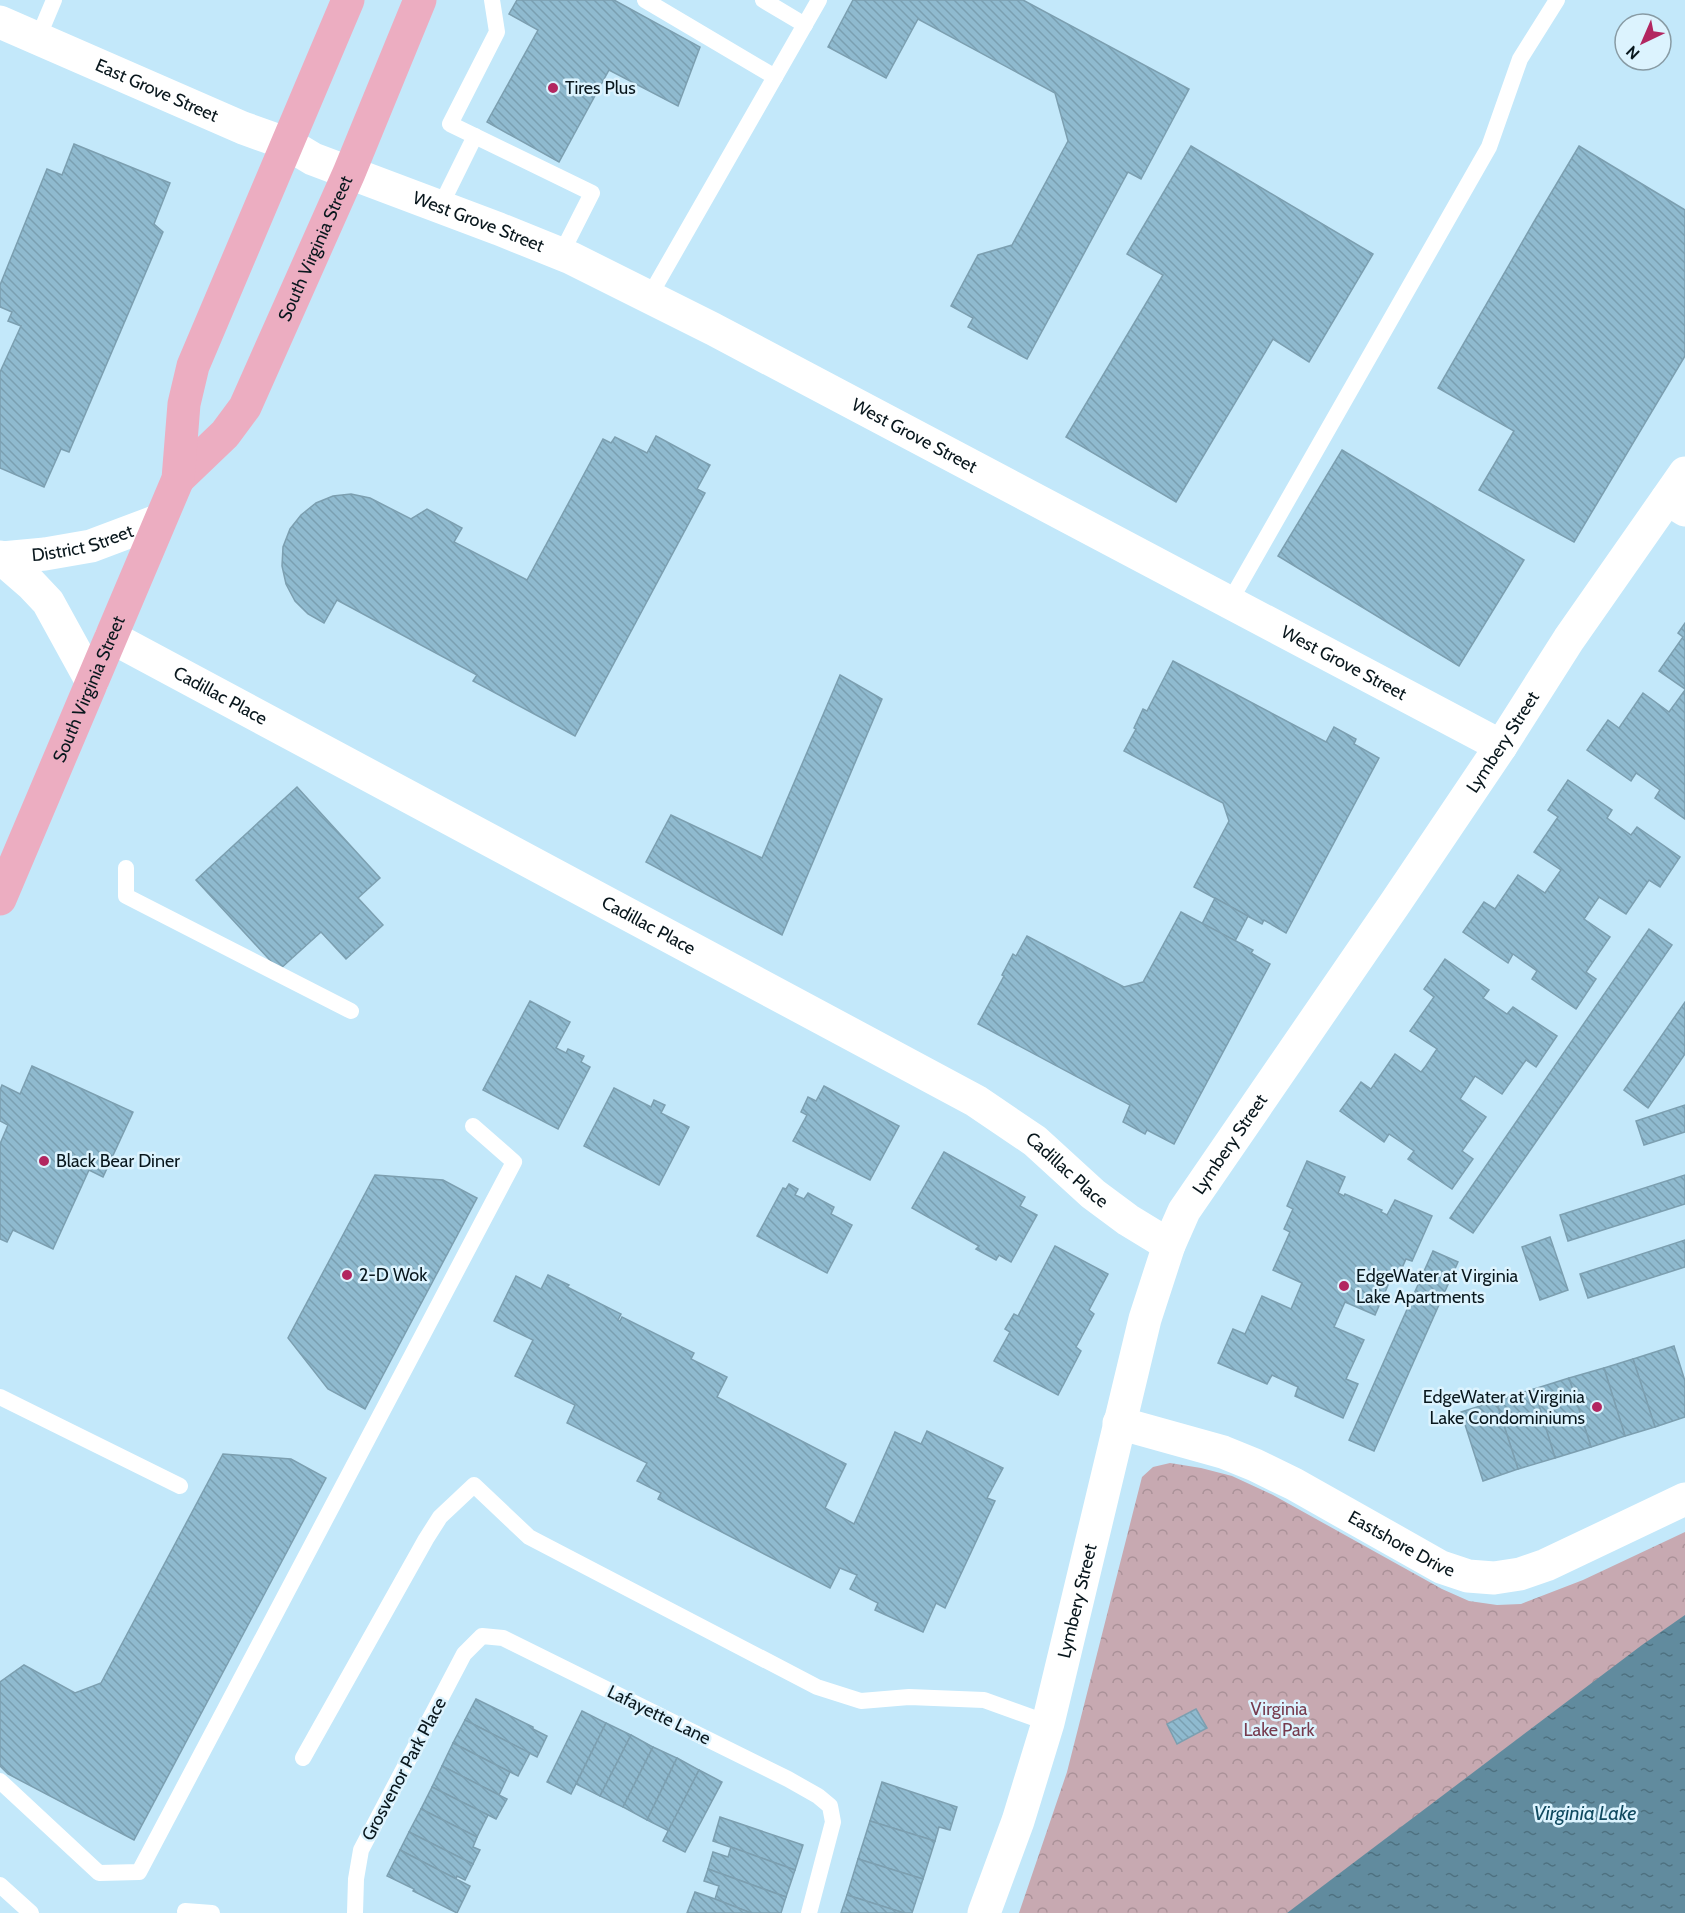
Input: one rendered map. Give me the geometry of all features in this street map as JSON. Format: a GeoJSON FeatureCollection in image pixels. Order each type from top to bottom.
{"type":"FeatureCollection","features":[{"type":"Feature","properties":{"kind":"main road","name":"South Virginia Street"},"geometry":{"type":"LineString","coordinates":[[0,899],[178,479],[184,404],[194,366],[301,151],[348,0]]}},
{"type":"Feature","properties":{"kind":"main road","name":"South Virginia Street"},"geometry":{"type":"LineString","coordinates":[[178,479],[225,434],[245,407],[349,173],[420,0]]}},
{"type":"Feature","properties":{"kind":"street","name":"East Grove Street"},"geometry":{"type":"LineString","coordinates":[[0,22],[301,151]]}},
{"type":"Feature","properties":{"kind":"street","name":"West Grove Street"},"geometry":{"type":"LineString","coordinates":[[301,151],[349,173],[561,254],[649,297],[1501,746]]}},
{"type":"Feature","properties":{"kind":"street","name":"Lymbery Street"},"geometry":{"type":"LineString","coordinates":[[984,1913],[1018,1821],[1048,1723],[1145,1318],[1169,1245],[1184,1211],[1501,746],[1569,639],[1679,494]]}},
{"type":"Feature","properties":{"kind":"street","name":"District Street"},"geometry":{"type":"LineString","coordinates":[[1,557],[45,554],[91,546],[160,520]]}},
{"type":"Feature","properties":{"kind":"street","name":"District Street"},"geometry":{"type":"LineString","coordinates":[[1,557],[48,602],[92,682]]}},
{"type":"Feature","properties":{"kind":"street","name":"Cadillac Place"},"geometry":{"type":"LineString","coordinates":[[111,637],[976,1101],[1035,1141],[1093,1194],[1128,1220],[1169,1245]]}},
{"type":"Feature","properties":{"kind":"street","name":"Eastshore Drive"},"geometry":{"type":"LineString","coordinates":[[1119,1423],[1223,1452],[1255,1465],[1294,1484],[1441,1567],[1468,1576],[1494,1578],[1520,1574],[1546,1565],[1685,1499]]}},
{"type":"Feature","properties":{"kind":"lane"},"geometry":{"type":"LineString","coordinates":[[38,38],[54,0]]}},
{"type":"Feature","properties":{"kind":"lane"},"geometry":{"type":"LineString","coordinates":[[492,0],[496,32],[450,124],[592,193],[561,254]]}},
{"type":"Feature","properties":{"kind":"lane"},"geometry":{"type":"LineString","coordinates":[[645,0],[775,77]]}},
{"type":"Feature","properties":{"kind":"lane"},"geometry":{"type":"LineString","coordinates":[[763,0],[807,14]]}},
{"type":"Feature","properties":{"kind":"lane"},"geometry":{"type":"LineString","coordinates":[[649,297],[775,77],[807,14],[819,0]]}},
{"type":"Feature","properties":{"kind":"lane"},"geometry":{"type":"LineString","coordinates":[[1229,603],[1489,147],[1520,59],[1557,0]]}},
{"type":"Feature","properties":{"kind":"lane"},"geometry":{"type":"LineString","coordinates":[[440,207],[475,136]]}},
{"type":"Feature","properties":{"kind":"lane"},"geometry":{"type":"LineString","coordinates":[[126,868],[126,896],[351,1011]]}},
{"type":"Feature","properties":{"kind":"lane"},"geometry":{"type":"LineString","coordinates":[[0,1781],[99,1873],[139,1872],[514,1162],[473,1126]]}},
{"type":"Feature","properties":{"kind":"lane"},"geometry":{"type":"LineString","coordinates":[[0,1397],[180,1486]]}},
{"type":"Feature","properties":{"kind":"lane"},"geometry":{"type":"LineString","coordinates":[[303,1758],[426,1539],[440,1517],[474,1485],[529,1537],[817,1687],[861,1701],[909,1697],[984,1700],[1048,1723]]}},
{"type":"Feature","properties":{"kind":"lane","name":"Lafayette Lane"},"geometry":{"type":"LineString","coordinates":[[482,1636],[503,1638],[788,1779],[818,1796],[830,1806],[833,1822],[809,1913]]}},
{"type":"Feature","properties":{"kind":"lane","name":"Grosvenor Park Place"},"geometry":{"type":"LineString","coordinates":[[355,1913],[356,1880],[361,1850],[464,1654],[482,1636]]}},
{"type":"Feature","properties":{"kind":"lane"},"geometry":{"type":"LineString","coordinates":[[0,1885],[31,1913]]}},
{"type":"Feature","properties":{"kind":"lane"},"geometry":{"type":"LineString","coordinates":[[185,1911],[212,1913]]}},
{"type":"Feature","properties":{"kind":"green space","name":"Virginia Lake Park"},"geometry":{"type":"Polygon","coordinates":[[[1170,1463],[1232,1476],[1273,1495],[1442,1589],[1469,1601],[1497,1605],[1521,1604],[1583,1580],[1685,1532],[1685,1913],[1019,1913],[1067,1772],[1142,1477],[1153,1467],[1170,1463]]]}},
{"type":"Feature","properties":{"kind":"water","name":"Virginia Lake"},"geometry":{"type":"Polygon","coordinates":[[[1685,1615],[1685,1913],[1287,1913],[1642,1645],[1685,1615]]]}},
{"type":"Feature","properties":{"kind":"building","name":"Tires Plus"},"geometry":{"type":"Polygon","coordinates":[[[517,0],[614,0],[700,47],[678,106],[609,70],[559,162],[487,122],[538,30],[509,14],[517,0]]]}},
{"type":"Feature","properties":{"kind":"building"},"geometry":{"type":"Polygon","coordinates":[[[853,0],[1023,0],[1189,89],[1141,179],[1128,172],[1027,359],[968,327],[973,318],[951,306],[978,255],[1012,245],[1068,141],[1055,93],[918,19],[886,78],[828,47],[853,0]]]}},
{"type":"Feature","properties":{"kind":"building"},"geometry":{"type":"Polygon","coordinates":[[[74,144],[170,183],[154,224],[163,232],[69,452],[61,449],[44,487],[0,468],[0,372],[21,326],[8,321],[12,312],[0,307],[0,285],[47,169],[62,175],[74,144]]]}},
{"type":"Feature","properties":{"kind":"building"},"geometry":{"type":"Polygon","coordinates":[[[1191,146],[1373,254],[1309,362],[1273,339],[1176,502],[1066,437],[1163,275],[1127,254],[1191,146]]]}},
{"type":"Feature","properties":{"kind":"building"},"geometry":{"type":"Polygon","coordinates":[[[1579,146],[1685,210],[1685,356],[1574,542],[1479,490],[1514,431],[1438,388],[1579,146]]]}},
{"type":"Feature","properties":{"kind":"building"},"geometry":{"type":"Polygon","coordinates":[[[656,436],[710,465],[697,489],[705,493],[575,736],[473,681],[477,675],[337,600],[324,623],[308,614],[295,601],[286,584],[282,566],[283,547],[290,529],[301,515],[316,503],[333,496],[351,494],[370,498],[411,519],[427,509],[462,528],[454,542],[527,580],[603,439],[611,443],[615,437],[647,453],[656,436]]]}},
{"type":"Feature","properties":{"kind":"building"},"geometry":{"type":"Polygon","coordinates":[[[1342,450],[1524,560],[1459,666],[1278,556],[1342,450]]]}},
{"type":"Feature","properties":{"kind":"building"},"geometry":{"type":"Polygon","coordinates":[[[1685,623],[1685,689],[1659,671],[1683,637],[1678,633],[1685,623]]]}},
{"type":"Feature","properties":{"kind":"building"},"geometry":{"type":"Polygon","coordinates":[[[1173,661],[1326,742],[1334,727],[1356,739],[1354,744],[1379,758],[1286,933],[1264,920],[1262,924],[1194,887],[1229,821],[1223,803],[1124,751],[1136,729],[1134,728],[1143,709],[1147,711],[1173,661]]]}},
{"type":"Feature","properties":{"kind":"building"},"geometry":{"type":"Polygon","coordinates":[[[840,675],[882,699],[782,935],[646,862],[671,815],[762,858],[840,675]]]}},
{"type":"Feature","properties":{"kind":"building"},"geometry":{"type":"Polygon","coordinates":[[[1685,690],[1685,819],[1655,798],[1660,790],[1636,773],[1631,781],[1587,750],[1608,720],[1619,728],[1643,693],[1669,712],[1685,690]]]}},
{"type":"Feature","properties":{"kind":"building"},"geometry":{"type":"Polygon","coordinates":[[[1568,780],[1612,810],[1607,818],[1631,835],[1637,827],[1680,857],[1660,887],[1649,880],[1626,914],[1599,897],[1584,919],[1610,937],[1586,972],[1596,979],[1576,1009],[1532,979],[1537,971],[1513,954],[1508,963],[1463,932],[1484,902],[1495,909],[1518,875],[1545,893],[1561,870],[1534,852],[1558,817],[1548,810],[1568,780]]]}},
{"type":"Feature","properties":{"kind":"building"},"geometry":{"type":"Polygon","coordinates":[[[297,787],[380,878],[358,898],[383,925],[346,959],[321,932],[279,970],[196,880],[297,787]]]}},
{"type":"Feature","properties":{"kind":"building"},"geometry":{"type":"Polygon","coordinates":[[[1215,898],[1248,916],[1235,941],[1202,924],[1215,898]]]}},
{"type":"Feature","properties":{"kind":"building"},"geometry":{"type":"Polygon","coordinates":[[[1181,912],[1253,950],[1251,953],[1270,964],[1174,1144],[1147,1130],[1145,1134],[1123,1122],[1130,1105],[978,1024],[1013,954],[1016,956],[1027,936],[1124,987],[1143,982],[1181,912]]]}},
{"type":"Feature","properties":{"kind":"building"},"geometry":{"type":"Polygon","coordinates":[[[1649,929],[1672,945],[1473,1233],[1450,1218],[1649,929]]]}},
{"type":"Feature","properties":{"kind":"building"},"geometry":{"type":"Polygon","coordinates":[[[1445,959],[1489,990],[1483,998],[1507,1014],[1513,1007],[1557,1036],[1536,1067],[1526,1060],[1502,1094],[1475,1076],[1460,1099],[1486,1117],[1462,1151],[1473,1159],[1452,1189],[1408,1159],[1414,1151],[1389,1134],[1384,1142],[1340,1111],[1361,1082],[1371,1089],[1395,1054],[1421,1072],[1425,1067],[1437,1049],[1410,1031],[1434,997],[1424,989],[1445,959]]]}},
{"type":"Feature","properties":{"kind":"building"},"geometry":{"type":"Polygon","coordinates":[[[530,1001],[570,1022],[556,1048],[566,1053],[568,1049],[584,1056],[581,1062],[590,1067],[558,1129],[483,1090],[530,1001]]]}},
{"type":"Feature","properties":{"kind":"building"},"geometry":{"type":"Polygon","coordinates":[[[1685,1002],[1685,1054],[1648,1108],[1624,1090],[1685,1002]]]}},
{"type":"Feature","properties":{"kind":"building"},"geometry":{"type":"Polygon","coordinates":[[[32,1066],[133,1112],[103,1177],[89,1170],[53,1249],[13,1230],[7,1242],[0,1239],[0,1144],[8,1125],[0,1121],[0,1090],[2,1085],[20,1094],[32,1066]]]}},
{"type":"Feature","properties":{"kind":"building"},"geometry":{"type":"Polygon","coordinates":[[[824,1086],[899,1126],[870,1180],[793,1141],[807,1115],[801,1112],[808,1097],[816,1101],[824,1086]]]}},
{"type":"Feature","properties":{"kind":"building"},"geometry":{"type":"Polygon","coordinates":[[[614,1088],[651,1107],[654,1100],[665,1105],[661,1113],[689,1127],[659,1185],[584,1146],[614,1088]]]}},
{"type":"Feature","properties":{"kind":"building"},"geometry":{"type":"Polygon","coordinates":[[[1685,1105],[1685,1132],[1644,1145],[1636,1121],[1685,1105]]]}},
{"type":"Feature","properties":{"kind":"building"},"geometry":{"type":"Polygon","coordinates":[[[944,1152],[1025,1197],[1020,1206],[1037,1215],[1011,1262],[999,1255],[996,1260],[976,1249],[979,1246],[912,1208],[944,1152]]]}},
{"type":"Feature","properties":{"kind":"building","name":"EdgeWater at Virginia Lake Apartments"},"geometry":{"type":"Polygon","coordinates":[[[1307,1161],[1345,1177],[1338,1193],[1382,1210],[1381,1212],[1387,1215],[1395,1200],[1432,1216],[1412,1261],[1406,1259],[1397,1279],[1392,1276],[1375,1315],[1345,1302],[1334,1327],[1364,1340],[1346,1379],[1358,1384],[1343,1418],[1295,1396],[1298,1387],[1272,1375],[1267,1384],[1218,1363],[1233,1329],[1245,1334],[1262,1296],[1291,1309],[1302,1283],[1273,1270],[1290,1232],[1284,1229],[1293,1209],[1287,1206],[1307,1161]]]}},
{"type":"Feature","properties":{"kind":"building"},"geometry":{"type":"Polygon","coordinates":[[[375,1175],[443,1180],[477,1198],[365,1409],[328,1389],[288,1338],[375,1175]]]}},
{"type":"Feature","properties":{"kind":"building"},"geometry":{"type":"Polygon","coordinates":[[[1685,1175],[1685,1204],[1568,1241],[1560,1215],[1685,1175]]]}},
{"type":"Feature","properties":{"kind":"building"},"geometry":{"type":"Polygon","coordinates":[[[789,1184],[798,1189],[795,1195],[804,1199],[808,1193],[834,1207],[831,1214],[852,1225],[827,1273],[757,1236],[783,1188],[786,1189],[789,1184]]]}},
{"type":"Feature","properties":{"kind":"building"},"geometry":{"type":"Polygon","coordinates":[[[1550,1237],[1568,1290],[1540,1300],[1522,1247],[1550,1237]]]}},
{"type":"Feature","properties":{"kind":"building"},"geometry":{"type":"Polygon","coordinates":[[[1685,1240],[1685,1267],[1588,1298],[1580,1274],[1685,1240]]]}},
{"type":"Feature","properties":{"kind":"building"},"geometry":{"type":"Polygon","coordinates":[[[1055,1246],[1108,1274],[1089,1310],[1094,1314],[1076,1347],[1081,1351],[1058,1395],[994,1361],[1010,1332],[1005,1329],[1014,1314],[1018,1316],[1055,1246]]]}},
{"type":"Feature","properties":{"kind":"building"},"geometry":{"type":"Polygon","coordinates":[[[1433,1251],[1458,1262],[1374,1451],[1349,1440],[1433,1251]]]}},
{"type":"Feature","properties":{"kind":"building"},"geometry":{"type":"Polygon","coordinates":[[[548,1275],[621,1314],[618,1320],[620,1321],[622,1317],[694,1353],[691,1359],[727,1377],[717,1397],[846,1464],[825,1508],[854,1524],[895,1432],[921,1444],[927,1431],[1003,1468],[987,1498],[995,1501],[945,1608],[936,1603],[923,1632],[875,1610],[878,1603],[850,1589],[857,1575],[840,1568],[830,1588],[658,1499],[661,1493],[637,1481],[647,1463],[567,1423],[575,1405],[515,1376],[533,1340],[494,1321],[516,1276],[541,1289],[548,1275]]]}},
{"type":"Feature","properties":{"kind":"building"},"geometry":{"type":"Polygon","coordinates":[[[1674,1346],[1685,1381],[1685,1417],[1655,1427],[1633,1359],[1674,1346]]]}},
{"type":"Feature","properties":{"kind":"building"},"geometry":{"type":"Polygon","coordinates":[[[1633,1359],[1655,1427],[1625,1436],[1604,1368],[1633,1359]]]}},
{"type":"Feature","properties":{"kind":"building","name":"EdgeWater at Virginia Lake Condominiums"},"geometry":{"type":"Polygon","coordinates":[[[1604,1368],[1625,1436],[1591,1447],[1569,1378],[1604,1368]]]}},
{"type":"Feature","properties":{"kind":"building"},"geometry":{"type":"Polygon","coordinates":[[[1569,1378],[1591,1447],[1555,1458],[1534,1389],[1569,1378]]]}},
{"type":"Feature","properties":{"kind":"building"},"geometry":{"type":"Polygon","coordinates":[[[1534,1389],[1555,1458],[1518,1469],[1496,1401],[1534,1389]]]}},
{"type":"Feature","properties":{"kind":"building"},"geometry":{"type":"Polygon","coordinates":[[[1496,1401],[1518,1469],[1483,1481],[1461,1412],[1496,1401]]]}},
{"type":"Feature","properties":{"kind":"building"},"geometry":{"type":"Polygon","coordinates":[[[223,1454],[291,1459],[326,1478],[134,1840],[8,1774],[0,1766],[0,1682],[24,1665],[75,1693],[101,1683],[223,1454]]]}},
{"type":"Feature","properties":{"kind":"building"},"geometry":{"type":"Polygon","coordinates":[[[476,1699],[547,1736],[537,1757],[465,1720],[476,1699]]]}},
{"type":"Feature","properties":{"kind":"building"},"geometry":{"type":"Polygon","coordinates":[[[1196,1709],[1207,1728],[1177,1744],[1167,1724],[1196,1709]]]}},
{"type":"Feature","properties":{"kind":"building"},"geometry":{"type":"Polygon","coordinates":[[[582,1711],[606,1723],[571,1794],[547,1782],[582,1711]]]}},
{"type":"Feature","properties":{"kind":"building"},"geometry":{"type":"Polygon","coordinates":[[[465,1720],[530,1753],[518,1776],[453,1743],[465,1720]]]}},
{"type":"Feature","properties":{"kind":"building"},"geometry":{"type":"Polygon","coordinates":[[[606,1723],[631,1735],[600,1796],[576,1784],[606,1723]]]}},
{"type":"Feature","properties":{"kind":"building"},"geometry":{"type":"Polygon","coordinates":[[[631,1735],[653,1747],[623,1807],[600,1796],[631,1735]]]}},
{"type":"Feature","properties":{"kind":"building"},"geometry":{"type":"Polygon","coordinates":[[[453,1743],[510,1772],[499,1795],[442,1766],[453,1743]]]}},
{"type":"Feature","properties":{"kind":"building"},"geometry":{"type":"Polygon","coordinates":[[[653,1747],[677,1758],[647,1820],[623,1807],[653,1747]]]}},
{"type":"Feature","properties":{"kind":"building"},"geometry":{"type":"Polygon","coordinates":[[[677,1758],[699,1770],[669,1831],[647,1820],[677,1758]]]}},
{"type":"Feature","properties":{"kind":"building"},"geometry":{"type":"Polygon","coordinates":[[[442,1766],[507,1799],[496,1819],[432,1787],[442,1766]]]}},
{"type":"Feature","properties":{"kind":"building"},"geometry":{"type":"Polygon","coordinates":[[[699,1770],[722,1782],[685,1852],[663,1841],[699,1770]]]}},
{"type":"Feature","properties":{"kind":"building"},"geometry":{"type":"Polygon","coordinates":[[[882,1782],[957,1807],[950,1830],[939,1827],[935,1841],[870,1821],[882,1782]]]}},
{"type":"Feature","properties":{"kind":"building"},"geometry":{"type":"Polygon","coordinates":[[[432,1787],[488,1815],[477,1837],[421,1809],[432,1787]]]}},
{"type":"Feature","properties":{"kind":"building"},"geometry":{"type":"Polygon","coordinates":[[[421,1809],[477,1837],[473,1847],[480,1850],[473,1864],[409,1832],[421,1809]]]}},
{"type":"Feature","properties":{"kind":"building"},"geometry":{"type":"Polygon","coordinates":[[[720,1817],[803,1845],[795,1870],[713,1841],[720,1817]]]}},
{"type":"Feature","properties":{"kind":"building"},"geometry":{"type":"Polygon","coordinates":[[[870,1821],[935,1841],[923,1879],[858,1859],[870,1821]]]}},
{"type":"Feature","properties":{"kind":"building"},"geometry":{"type":"Polygon","coordinates":[[[409,1832],[473,1864],[465,1880],[457,1876],[456,1879],[400,1850],[409,1832]]]}},
{"type":"Feature","properties":{"kind":"building"},"geometry":{"type":"Polygon","coordinates":[[[731,1847],[795,1870],[786,1897],[708,1869],[713,1852],[728,1857],[731,1847]]]}},
{"type":"Feature","properties":{"kind":"building"},"geometry":{"type":"Polygon","coordinates":[[[400,1850],[470,1886],[457,1913],[387,1876],[400,1850]]]}},
{"type":"Feature","properties":{"kind":"building"},"geometry":{"type":"Polygon","coordinates":[[[858,1859],[923,1879],[912,1913],[904,1913],[847,1895],[858,1859]]]}},
{"type":"Feature","properties":{"kind":"building"},"geometry":{"type":"Polygon","coordinates":[[[708,1869],[786,1897],[781,1913],[751,1913],[715,1899],[719,1886],[704,1881],[708,1869]]]}},
{"type":"Feature","properties":{"kind":"building"},"geometry":{"type":"Polygon","coordinates":[[[695,1892],[715,1899],[751,1913],[687,1913],[695,1892]]]}},
{"type":"Feature","properties":{"kind":"building"},"geometry":{"type":"Polygon","coordinates":[[[847,1895],[904,1913],[841,1913],[847,1895]]]}},
{"type":"Feature","properties":{"kind":"place","name":"Tires Plus"},"geometry":{"type":"Point","coordinates":[553,88]}},
{"type":"Feature","properties":{"kind":"place","name":"Black Bear Diner"},"geometry":{"type":"Point","coordinates":[44,1161]}},
{"type":"Feature","properties":{"kind":"place","name":"2-D Wok"},"geometry":{"type":"Point","coordinates":[347,1275]}},
{"type":"Feature","properties":{"kind":"place","name":"EdgeWater at Virginia Lake Apartments"},"geometry":{"type":"Point","coordinates":[1344,1286]}},
{"type":"Feature","properties":{"kind":"place","name":"EdgeWater at Virginia Lake Condominiums"},"geometry":{"type":"Point","coordinates":[1597,1407]}}]}
